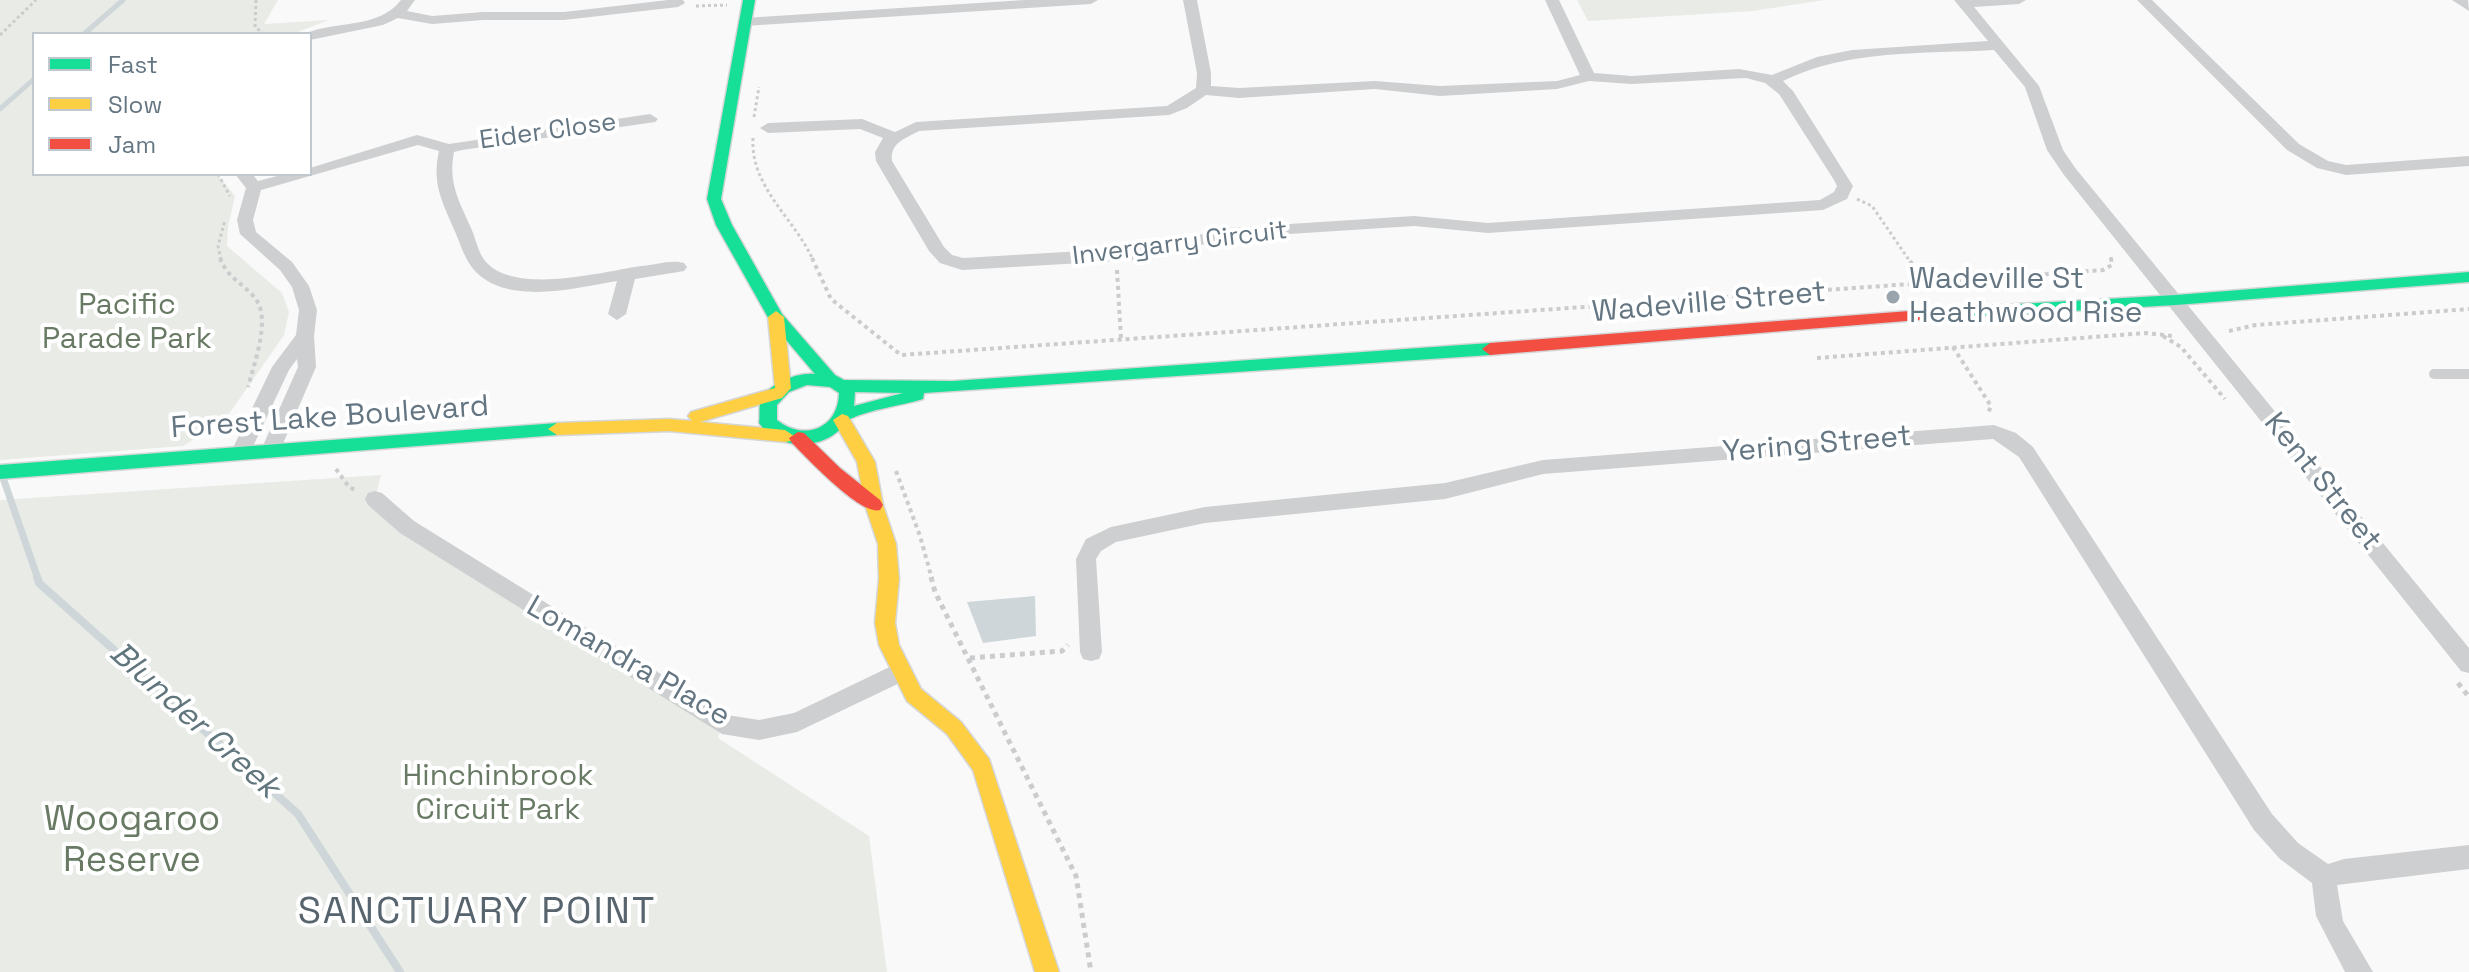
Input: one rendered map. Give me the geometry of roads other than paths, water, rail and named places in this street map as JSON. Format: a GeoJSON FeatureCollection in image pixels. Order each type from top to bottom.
{"type":"FeatureCollection","features":[{"type":"Feature","properties":{"kind":"main road"},"geometry":{"type":"LineString","coordinates":[[749,2],[716,174],[714,199],[724,225],[776,317],[849,394],[845,417],[866,462],[874,505],[887,544],[889,579],[885,623],[889,645],[914,695],[954,728],[982,766],[1047,972]]}},
{"type":"Feature","properties":{"kind":"main road","name":"Wadeville Street"},"geometry":{"type":"LineString","coordinates":[[836,383],[953,387],[2469,277]]}},
{"type":"Feature","properties":{"kind":"main road"},"geometry":{"type":"LineString","coordinates":[[776,317],[779,391],[766,413],[768,423],[792,437],[874,505]]}},
{"type":"Feature","properties":{"kind":"main road"},"geometry":{"type":"LineString","coordinates":[[779,391],[806,379],[836,383]]}},
{"type":"Feature","properties":{"kind":"main road","name":"Wadeville Street"},"geometry":{"type":"LineString","coordinates":[[845,417],[953,387]]}},
{"type":"Feature","properties":{"kind":"main road","name":"Forest Lake Boulevard"},"geometry":{"type":"LineString","coordinates":[[665,423],[724,411],[779,391]]}},
{"type":"Feature","properties":{"kind":"main road"},"geometry":{"type":"LineString","coordinates":[[792,437],[823,433],[845,417]]}},
{"type":"Feature","properties":{"kind":"main road","name":"Forest Lake Boulevard"},"geometry":{"type":"LineString","coordinates":[[0,472],[665,423],[721,426],[792,437]]}},
{"type":"Feature","properties":{"kind":"street"},"geometry":{"type":"LineString","coordinates":[[312,35],[325,30],[383,21],[398,14],[408,0]]}},
{"type":"Feature","properties":{"kind":"street"},"geometry":{"type":"LineString","coordinates":[[744,22],[1091,0]]}},
{"type":"Feature","properties":{"kind":"street"},"geometry":{"type":"LineString","coordinates":[[1190,0],[1204,73],[1203,90]]}},
{"type":"Feature","properties":{"kind":"street"},"geometry":{"type":"LineString","coordinates":[[1552,0],[1589,77]]}},
{"type":"Feature","properties":{"kind":"street"},"geometry":{"type":"LineString","coordinates":[[1962,2],[2019,0]]}},
{"type":"Feature","properties":{"kind":"street"},"geometry":{"type":"LineString","coordinates":[[2144,0],[2293,147],[2310,160],[2346,170],[2469,161]]}},
{"type":"Feature","properties":{"kind":"street"},"geometry":{"type":"LineString","coordinates":[[2459,0],[2469,7]]}},
{"type":"Feature","properties":{"kind":"street","name":"Kent Street"},"geometry":{"type":"LineString","coordinates":[[1962,2],[2032,86],[2055,150],[2070,172],[2469,664]]}},
{"type":"Feature","properties":{"kind":"street"},"geometry":{"type":"LineString","coordinates":[[398,14],[432,20],[483,16],[564,16],[678,3]]}},
{"type":"Feature","properties":{"kind":"street"},"geometry":{"type":"LineString","coordinates":[[758,127],[862,124],[894,137],[916,127],[932,125],[1169,110],[1203,90],[1239,93],[1375,85],[1440,91],[1557,85],[1589,77],[1632,80],[1751,73],[1773,80],[1784,73],[1848,55],[2000,45]]}},
{"type":"Feature","properties":{"kind":"street","name":"Invergarry Circuit"},"geometry":{"type":"LineString","coordinates":[[894,137],[884,146],[884,161],[946,259],[974,265],[1150,253],[1227,233],[1414,221],[1488,228],[1823,205],[1833,201],[1844,191],[1842,180],[1785,91],[1773,80]]}},
{"type":"Feature","properties":{"kind":"street","name":"Eider Close"},"geometry":{"type":"LineString","coordinates":[[447,149],[490,138],[567,133],[621,121],[650,119]]}},
{"type":"Feature","properties":{"kind":"street"},"geometry":{"type":"LineString","coordinates":[[312,172],[417,140],[435,143],[447,149],[442,185],[480,266],[499,279],[548,285],[678,267]]}},
{"type":"Feature","properties":{"kind":"street"},"geometry":{"type":"LineString","coordinates":[[271,450],[307,367],[305,336],[308,310],[300,286],[286,266],[248,234],[245,220],[248,181],[286,176]]}},
{"type":"Feature","properties":{"kind":"street"},"geometry":{"type":"LineString","coordinates":[[617,314],[628,274]]}},
{"type":"Feature","properties":{"kind":"street"},"geometry":{"type":"LineString","coordinates":[[241,452],[281,367],[305,336]]}},
{"type":"Feature","properties":{"kind":"street","name":"Yering Street"},"geometry":{"type":"LineString","coordinates":[[1091,652],[1086,559],[1093,545],[1111,535],[1205,515],[1445,491],[1543,467],[1994,432],[2009,438],[2026,452],[2263,822],[2289,851],[2325,877]]}},
{"type":"Feature","properties":{"kind":"street","name":"Lomandra Place"},"geometry":{"type":"LineString","coordinates":[[375,499],[407,527],[722,724],[759,730],[797,722],[900,672]]}},
{"type":"Feature","properties":{"kind":"street"},"geometry":{"type":"LineString","coordinates":[[2360,972],[2329,921],[2323,901],[2325,877],[2344,871],[2469,857]]}},
{"type":"Feature","properties":{"kind":"lane"},"geometry":{"type":"LineString","coordinates":[[2434,374],[2469,374]]}},
{"type":"Feature","properties":{"kind":"waterway","name":"Blunder Creek"},"geometry":{"type":"LineString","coordinates":[[86,32],[123,0]]}},
{"type":"Feature","properties":{"kind":"waterway","name":"Blunder Creek"},"geometry":{"type":"LineString","coordinates":[[0,109],[32,81]]}},
{"type":"Feature","properties":{"kind":"waterway","name":"Blunder Creek"},"geometry":{"type":"LineString","coordinates":[[0,469],[38,579]]}},
{"type":"Feature","properties":{"kind":"waterway","name":"Blunder Creek"},"geometry":{"type":"LineString","coordinates":[[37,577],[39,583],[298,814],[400,972]]}},
{"type":"Feature","properties":{"kind":"place","name":"Wadeville St Heathwood Rise"},"geometry":{"type":"Point","coordinates":[1893,297]}},
{"type":"Feature","properties":{"kind":"district","name":"SANCTUARY POINT"},"geometry":{"type":"Point","coordinates":[477,913]}},
{"type":"Feature","properties":{"kind":"park label","name":"Pacific Parade Park"},"geometry":{"type":"Point","coordinates":[127,323]}},
{"type":"Feature","properties":{"kind":"park label","name":"Hinchinbrook Circuit Park"},"geometry":{"type":"Point","coordinates":[498,794]}},
{"type":"Feature","properties":{"kind":"park label","name":"Woogaroo Reserve"},"geometry":{"type":"Point","coordinates":[132,840]}}]}
